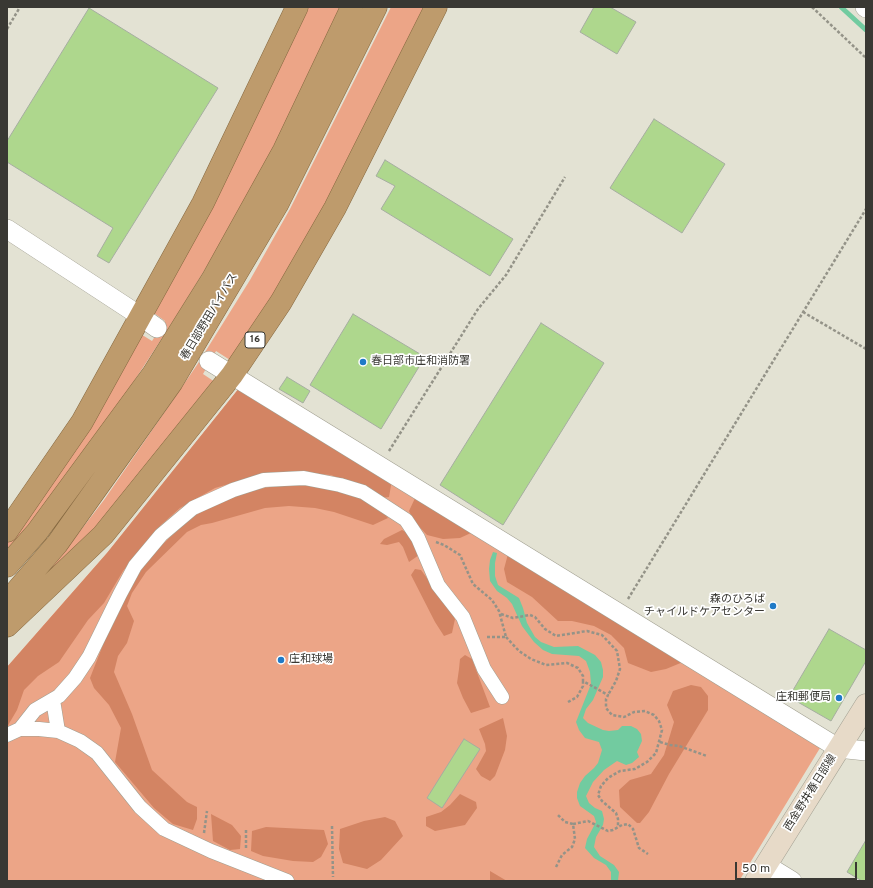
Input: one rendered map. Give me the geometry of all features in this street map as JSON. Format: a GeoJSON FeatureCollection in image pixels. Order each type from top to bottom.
{"type":"FeatureCollection","features":[{"type":"Feature","properties":{"kind":"highway"},"geometry":{"type":"LineString","coordinates":[[7,532],[148,322],[297,7]]}},
{"type":"Feature","properties":{"kind":"highway","name":"春日部野田バイパス"},"geometry":{"type":"LineString","coordinates":[[7,566],[37,532],[153,374],[213,278],[284,150],[352,7]]}},
{"type":"Feature","properties":{"kind":"highway","name":"春日部野田バイパス"},"geometry":{"type":"LineString","coordinates":[[7,602],[57,544],[172,382],[276,205],[376,7]]}},
{"type":"Feature","properties":{"kind":"highway","name":"16"},"geometry":{"type":"LineString","coordinates":[[7,626],[103,535],[232,375],[281,302],[335,208],[436,7]]}},
{"type":"Feature","properties":{"kind":"main road","name":"西金野井春日部線"},"geometry":{"type":"LineString","coordinates":[[761,873],[866,704]]}},
{"type":"Feature","properties":{"kind":"street"},"geometry":{"type":"LineString","coordinates":[[7,229],[148,322]]}},
{"type":"Feature","properties":{"kind":"street"},"geometry":{"type":"LineString","coordinates":[[209,361],[838,748],[866,751]]}},
{"type":"Feature","properties":{"kind":"street"},"geometry":{"type":"LineString","coordinates":[[20,729],[35,710],[59,696],[75,678],[89,657],[135,566],[161,535],[194,508],[233,490],[264,480],[304,478],[340,485],[363,492],[406,520],[420,544],[438,585],[463,616],[484,669],[502,698]]}},
{"type":"Feature","properties":{"kind":"street"},"geometry":{"type":"LineString","coordinates":[[53,700],[58,731]]}},
{"type":"Feature","properties":{"kind":"street"},"geometry":{"type":"LineString","coordinates":[[7,735],[20,729],[39,729],[58,731],[80,741],[97,753],[140,807],[164,829],[203,847],[288,881]]}},
{"type":"Feature","properties":{"kind":"street"},"geometry":{"type":"LineString","coordinates":[[761,873],[792,881]]}},
{"type":"Feature","properties":{"kind":"path"},"geometry":{"type":"LineString","coordinates":[[7,29],[20,7]]}},
{"type":"Feature","properties":{"kind":"path"},"geometry":{"type":"LineString","coordinates":[[812,7],[866,58]]}},
{"type":"Feature","properties":{"kind":"path"},"geometry":{"type":"LineString","coordinates":[[380,465],[478,309],[506,275],[565,177]]}},
{"type":"Feature","properties":{"kind":"path"},"geometry":{"type":"LineString","coordinates":[[619,613],[866,208]]}},
{"type":"Feature","properties":{"kind":"path"},"geometry":{"type":"LineString","coordinates":[[803,312],[866,349]]}},
{"type":"Feature","properties":{"kind":"path"},"geometry":{"type":"LineString","coordinates":[[420,544],[430,540],[444,545],[460,555],[474,584],[492,600],[501,614],[506,637],[519,650],[531,659],[546,665],[567,663],[578,668],[583,676],[583,686],[577,697],[568,702]]}},
{"type":"Feature","properties":{"kind":"path"},"geometry":{"type":"LineString","coordinates":[[501,614],[512,618],[530,615],[535,617],[545,629],[556,636],[587,631],[602,635],[617,651],[620,669],[616,681],[607,694],[606,708],[612,715],[624,717],[634,712],[645,711],[654,715],[659,721],[662,730],[656,753],[647,762],[635,768],[620,771],[608,778],[601,786],[598,795],[602,801],[616,813],[618,826]]}},
{"type":"Feature","properties":{"kind":"path"},"geometry":{"type":"LineString","coordinates":[[473,641],[492,636],[506,637]]}},
{"type":"Feature","properties":{"kind":"path"},"geometry":{"type":"LineString","coordinates":[[584,682],[607,694]]}},
{"type":"Feature","properties":{"kind":"path"},"geometry":{"type":"LineString","coordinates":[[660,742],[679,746],[707,756]]}},
{"type":"Feature","properties":{"kind":"path"},"geometry":{"type":"LineString","coordinates":[[203,847],[207,811]]}},
{"type":"Feature","properties":{"kind":"path"},"geometry":{"type":"LineString","coordinates":[[558,815],[566,822],[573,824],[588,821],[608,831],[613,830],[622,824],[628,824],[633,830],[639,848],[648,854]]}},
{"type":"Feature","properties":{"kind":"path"},"geometry":{"type":"LineString","coordinates":[[556,868],[562,855],[572,847],[575,839],[573,824]]}},
{"type":"Feature","properties":{"kind":"path"},"geometry":{"type":"LineString","coordinates":[[332,826],[332,877]]}},
{"type":"Feature","properties":{"kind":"shaded area"},"geometry":{"type":"Polygon","coordinates":[[[305,7],[341,7],[276,143],[218,248],[179,312],[127,392],[56,491],[7,552],[7,541],[139,333],[152,341],[165,321],[151,311],[305,7]]]}},
{"type":"Feature","properties":{"kind":"shaded area"},"geometry":{"type":"Polygon","coordinates":[[[391,7],[426,7],[305,247],[230,360],[216,351],[203,374],[215,382],[156,457],[82,543],[19,606],[57,561],[104,500],[197,365],[250,280],[290,209],[391,7]]]}},
{"type":"Feature","properties":{"kind":"shaded area"},"geometry":{"type":"Polygon","coordinates":[[[240,387],[820,748],[739,881],[7,881],[7,667],[107,553],[240,387]]]}},
{"type":"Feature","properties":{"kind":"shaded area"},"geometry":{"type":"Polygon","coordinates":[[[240,387],[392,480],[389,497],[382,498],[359,486],[331,475],[296,472],[263,474],[215,488],[180,508],[161,525],[123,571],[104,603],[88,620],[59,662],[38,676],[24,690],[17,710],[7,727],[7,667],[107,553],[240,387]]]}},
{"type":"Feature","properties":{"kind":"shaded area"},"geometry":{"type":"Polygon","coordinates":[[[279,485],[309,486],[337,490],[358,496],[384,513],[388,518],[373,525],[334,512],[315,508],[289,506],[265,508],[201,525],[187,532],[146,572],[132,593],[127,606],[134,621],[127,643],[118,656],[114,672],[132,714],[152,770],[187,802],[197,807],[197,819],[193,830],[173,824],[154,808],[115,762],[121,728],[109,705],[94,688],[90,678],[119,604],[152,554],[192,517],[219,503],[250,491],[279,485]]]}},
{"type":"Feature","properties":{"kind":"shaded area"},"geometry":{"type":"Polygon","coordinates":[[[416,496],[473,532],[460,538],[443,539],[427,535],[414,521],[409,511],[416,496]]]}},
{"type":"Feature","properties":{"kind":"shaded area"},"geometry":{"type":"Polygon","coordinates":[[[402,530],[411,535],[419,555],[409,562],[403,547],[399,542],[387,545],[380,544],[384,539],[402,530]]]}},
{"type":"Feature","properties":{"kind":"shaded area"},"geometry":{"type":"Polygon","coordinates":[[[493,552],[497,553],[495,576],[498,585],[519,598],[527,623],[535,637],[541,642],[554,647],[578,646],[595,655],[601,662],[603,677],[593,700],[586,709],[583,718],[588,723],[603,730],[618,730],[622,726],[631,726],[637,729],[641,734],[642,741],[637,752],[639,757],[632,763],[626,765],[617,761],[604,770],[593,782],[586,796],[589,803],[602,811],[604,819],[603,825],[596,837],[594,847],[600,856],[614,865],[619,872],[618,881],[611,881],[611,872],[606,865],[594,858],[585,848],[587,839],[596,822],[594,816],[580,806],[577,798],[580,783],[598,763],[602,750],[599,742],[585,738],[579,730],[576,722],[591,684],[590,672],[586,661],[579,656],[552,654],[543,650],[534,642],[522,626],[512,604],[507,598],[497,591],[490,581],[489,569],[493,552]]]}},
{"type":"Feature","properties":{"kind":"shaded area"},"geometry":{"type":"Polygon","coordinates":[[[508,554],[683,662],[666,669],[651,672],[628,663],[624,648],[611,635],[594,626],[572,621],[558,621],[532,597],[507,582],[504,569],[508,554]]]}},
{"type":"Feature","properties":{"kind":"shaded area"},"geometry":{"type":"Polygon","coordinates":[[[415,569],[421,570],[455,619],[452,633],[444,636],[435,622],[411,575],[415,569]]]}},
{"type":"Feature","properties":{"kind":"shaded area"},"geometry":{"type":"Polygon","coordinates":[[[465,655],[472,659],[490,707],[471,713],[457,683],[460,659],[465,655]]]}},
{"type":"Feature","properties":{"kind":"shaded area"},"geometry":{"type":"Polygon","coordinates":[[[691,685],[701,687],[708,696],[708,710],[669,774],[649,812],[640,823],[637,823],[620,807],[619,790],[630,780],[651,774],[664,755],[674,722],[667,705],[673,691],[691,685]]]}},
{"type":"Feature","properties":{"kind":"shaded area"},"geometry":{"type":"Polygon","coordinates":[[[503,718],[507,736],[505,750],[495,776],[490,781],[481,776],[476,769],[486,751],[479,729],[503,718]]]}},
{"type":"Feature","properties":{"kind":"shaded area"},"geometry":{"type":"Polygon","coordinates":[[[460,794],[476,802],[477,808],[465,825],[435,831],[426,826],[426,817],[441,812],[460,794]]]}},
{"type":"Feature","properties":{"kind":"shaded area"},"geometry":{"type":"Polygon","coordinates":[[[211,814],[232,825],[241,836],[240,849],[230,850],[213,841],[211,814]]]}},
{"type":"Feature","properties":{"kind":"shaded area"},"geometry":{"type":"Polygon","coordinates":[[[385,817],[395,821],[403,836],[381,860],[367,869],[343,863],[339,849],[340,829],[364,821],[385,817]]]}},
{"type":"Feature","properties":{"kind":"shaded area"},"geometry":{"type":"Polygon","coordinates":[[[266,827],[324,830],[328,844],[321,857],[313,862],[293,861],[263,856],[251,851],[252,831],[266,827]]]}},
{"type":"Feature","properties":{"kind":"shaded area"},"geometry":{"type":"Polygon","coordinates":[[[490,871],[507,881],[490,881],[490,871]]]}},
{"type":"Feature","properties":{"kind":"building"},"geometry":{"type":"Polygon","coordinates":[[[594,7],[610,7],[636,22],[617,54],[580,32],[594,7]]]}},
{"type":"Feature","properties":{"kind":"building"},"geometry":{"type":"Polygon","coordinates":[[[89,8],[218,88],[109,263],[97,256],[113,228],[7,162],[7,141],[89,8]]]}},
{"type":"Feature","properties":{"kind":"building"},"geometry":{"type":"Polygon","coordinates":[[[654,119],[725,164],[682,233],[610,188],[654,119]]]}},
{"type":"Feature","properties":{"kind":"building"},"geometry":{"type":"Polygon","coordinates":[[[385,160],[513,239],[490,276],[381,209],[395,186],[376,176],[385,160]]]}},
{"type":"Feature","properties":{"kind":"building"},"geometry":{"type":"Polygon","coordinates":[[[353,314],[425,357],[381,429],[310,385],[353,314]]]}},
{"type":"Feature","properties":{"kind":"building"},"geometry":{"type":"Polygon","coordinates":[[[541,323],[604,363],[503,525],[440,485],[541,323]]]}},
{"type":"Feature","properties":{"kind":"building"},"geometry":{"type":"Polygon","coordinates":[[[287,377],[310,391],[303,403],[279,389],[287,377]]]}},
{"type":"Feature","properties":{"kind":"building"},"geometry":{"type":"Polygon","coordinates":[[[829,629],[866,650],[866,661],[831,721],[789,697],[829,629]]]}},
{"type":"Feature","properties":{"kind":"building"},"geometry":{"type":"Polygon","coordinates":[[[464,739],[480,749],[442,808],[427,798],[464,739]]]}},
{"type":"Feature","properties":{"kind":"building"},"geometry":{"type":"Polygon","coordinates":[[[866,840],[866,881],[862,881],[847,872],[866,840]]]}},
{"type":"Feature","properties":{"kind":"waterway"},"geometry":{"type":"LineString","coordinates":[[841,7],[866,30]]}},
{"type":"Feature","properties":{"kind":"place","name":"春日部市庄和消防署"},"geometry":{"type":"Point","coordinates":[363,362]}},
{"type":"Feature","properties":{"kind":"place","name":"森のひろば チャイルドケアセンター"},"geometry":{"type":"Point","coordinates":[773,606]}},
{"type":"Feature","properties":{"kind":"place","name":"庄和球場"},"geometry":{"type":"Point","coordinates":[281,660]}},
{"type":"Feature","properties":{"kind":"place","name":"庄和郵便局"},"geometry":{"type":"Point","coordinates":[839,698]}}]}
